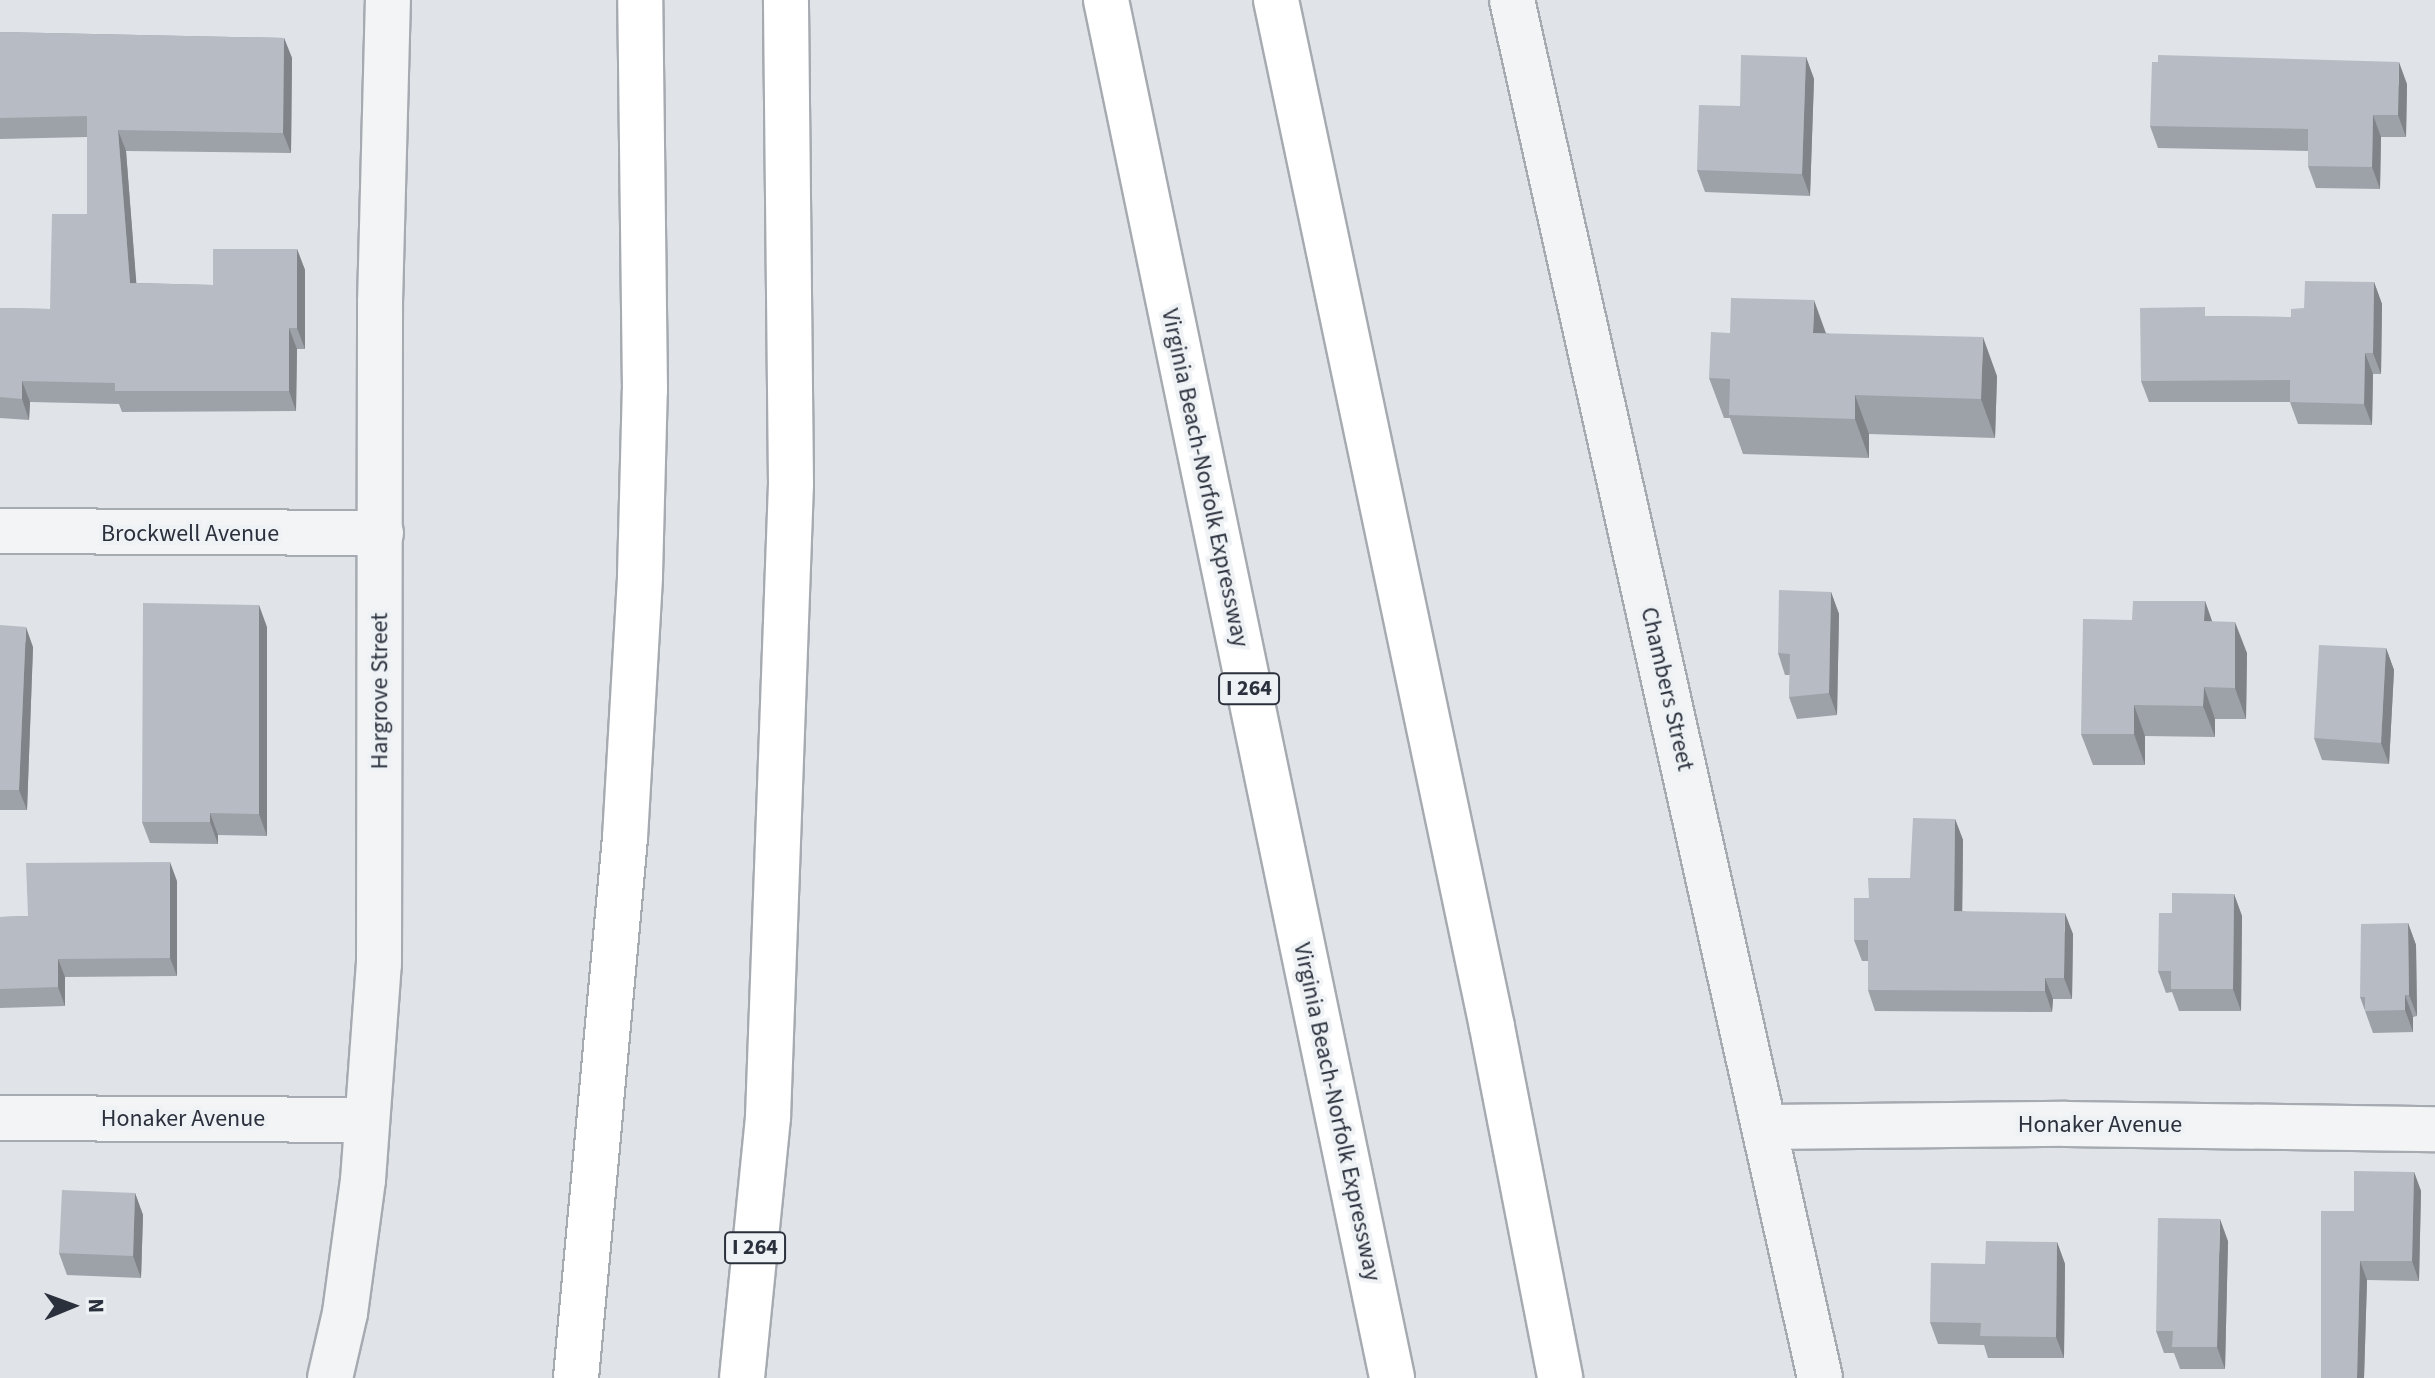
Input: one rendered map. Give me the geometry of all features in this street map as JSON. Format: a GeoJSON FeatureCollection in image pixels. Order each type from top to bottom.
{"type":"FeatureCollection","features":[{"type":"Feature","properties":{"kind":"highway"},"geometry":{"type":"LineString","coordinates":[[576,1378],[625,838],[640,575],[645,390],[640,0]]}},
{"type":"Feature","properties":{"kind":"highway","name":"I 264"},"geometry":{"type":"LineString","coordinates":[[742,1378],[768,1117],[790,514],[791,123],[786,0]]}},
{"type":"Feature","properties":{"kind":"highway","name":"Virginia Beach-Norfolk Expressway"},"geometry":{"type":"LineString","coordinates":[[1106,0],[1392,1378]]}},
{"type":"Feature","properties":{"kind":"highway"},"geometry":{"type":"LineString","coordinates":[[1276,0],[1492,1027],[1560,1378]]}},
{"type":"Feature","properties":{"kind":"highway"},"geometry":{"type":"LineString","coordinates":[[554,1378],[595,1192]]}},
{"type":"Feature","properties":{"kind":"street","name":"Hargrove Street"},"geometry":{"type":"LineString","coordinates":[[330,1378],[345,1313],[379,964],[388,0]]}},
{"type":"Feature","properties":{"kind":"street","name":"Chambers Street"},"geometry":{"type":"LineString","coordinates":[[1512,0],[1820,1378]]}},
{"type":"Feature","properties":{"kind":"street","name":"Brockwell Avenue"},"geometry":{"type":"LineString","coordinates":[[0,531],[381,533]]}},
{"type":"Feature","properties":{"kind":"street","name":"Honaker Avenue"},"geometry":{"type":"LineString","coordinates":[[0,1118],[366,1120]]}},
{"type":"Feature","properties":{"kind":"street","name":"Honaker Avenue"},"geometry":{"type":"LineString","coordinates":[[1766,1127],[2066,1124],[2435,1129]]}},
{"type":"Feature","properties":{"kind":"building"},"geometry":{"type":"Polygon","coordinates":[[[0,32],[284,38],[283,133],[118,130],[130,283],[213,285],[213,249],[297,249],[297,328],[289,328],[289,391],[115,391],[115,383],[22,381],[22,399],[0,397],[0,308],[50,309],[52,214],[87,214],[87,116],[0,118],[0,32]]]}},
{"type":"Feature","properties":{"kind":"building"},"geometry":{"type":"Polygon","coordinates":[[[1741,55],[1806,57],[1802,174],[1697,170],[1699,105],[1740,106],[1741,55]]]}},
{"type":"Feature","properties":{"kind":"building"},"geometry":{"type":"Polygon","coordinates":[[[2158,55],[2399,62],[2398,115],[2373,115],[2372,167],[2308,166],[2308,129],[2150,126],[2152,62],[2158,62],[2158,55]]]}},
{"type":"Feature","properties":{"kind":"building"},"geometry":{"type":"Polygon","coordinates":[[[2305,281],[2374,282],[2373,353],[2365,353],[2364,404],[2290,402],[2290,380],[2141,381],[2140,308],[2205,307],[2205,316],[2291,317],[2291,309],[2304,308],[2305,281]]]}},
{"type":"Feature","properties":{"kind":"building"},"geometry":{"type":"Polygon","coordinates":[[[1731,298],[1814,300],[1813,333],[1983,337],[1981,399],[1855,395],[1855,419],[1729,415],[1730,379],[1709,378],[1711,332],[1730,333],[1731,298]]]}},
{"type":"Feature","properties":{"kind":"building"},"geometry":{"type":"Polygon","coordinates":[[[1779,590],[1831,592],[1829,693],[1789,697],[1790,654],[1778,653],[1779,590]]]}},
{"type":"Feature","properties":{"kind":"building"},"geometry":{"type":"Polygon","coordinates":[[[2133,601],[2205,601],[2204,621],[2235,622],[2235,688],[2204,687],[2203,706],[2134,705],[2134,734],[2081,734],[2083,619],[2132,620],[2133,601]]]}},
{"type":"Feature","properties":{"kind":"building"},"geometry":{"type":"Polygon","coordinates":[[[143,603],[259,605],[259,814],[210,813],[210,822],[142,822],[143,603]]]}},
{"type":"Feature","properties":{"kind":"building"},"geometry":{"type":"Polygon","coordinates":[[[0,625],[26,627],[19,790],[0,790],[0,625]]]}},
{"type":"Feature","properties":{"kind":"building"},"geometry":{"type":"Polygon","coordinates":[[[2319,645],[2386,648],[2381,743],[2314,738],[2319,645]]]}},
{"type":"Feature","properties":{"kind":"building"},"geometry":{"type":"Polygon","coordinates":[[[1913,818],[1955,819],[1954,911],[2065,913],[2064,978],[2045,978],[2045,991],[1868,990],[1868,940],[1854,940],[1854,898],[1869,898],[1868,878],[1910,878],[1913,818]]]}},
{"type":"Feature","properties":{"kind":"building"},"geometry":{"type":"Polygon","coordinates":[[[170,862],[170,958],[58,959],[58,987],[0,989],[0,917],[28,916],[26,863],[170,862]]]}},
{"type":"Feature","properties":{"kind":"building"},"geometry":{"type":"Polygon","coordinates":[[[2172,893],[2234,894],[2233,989],[2171,989],[2171,971],[2158,971],[2159,913],[2172,913],[2172,893]]]}},
{"type":"Feature","properties":{"kind":"building"},"geometry":{"type":"Polygon","coordinates":[[[2408,923],[2409,995],[2405,995],[2405,1010],[2365,1011],[2365,997],[2360,997],[2361,924],[2408,923]]]}},
{"type":"Feature","properties":{"kind":"building"},"geometry":{"type":"Polygon","coordinates":[[[2354,1171],[2414,1172],[2412,1261],[2360,1261],[2357,1378],[2321,1378],[2321,1211],[2354,1211],[2354,1171]]]}},
{"type":"Feature","properties":{"kind":"building"},"geometry":{"type":"Polygon","coordinates":[[[62,1190],[135,1193],[133,1256],[59,1253],[62,1190]]]}},
{"type":"Feature","properties":{"kind":"building"},"geometry":{"type":"Polygon","coordinates":[[[2158,1218],[2220,1219],[2217,1347],[2172,1347],[2173,1331],[2156,1331],[2158,1218]]]}},
{"type":"Feature","properties":{"kind":"building"},"geometry":{"type":"Polygon","coordinates":[[[1986,1241],[2057,1242],[2056,1337],[1980,1336],[1981,1323],[1930,1322],[1931,1263],[1985,1264],[1986,1241]]]}}]}
